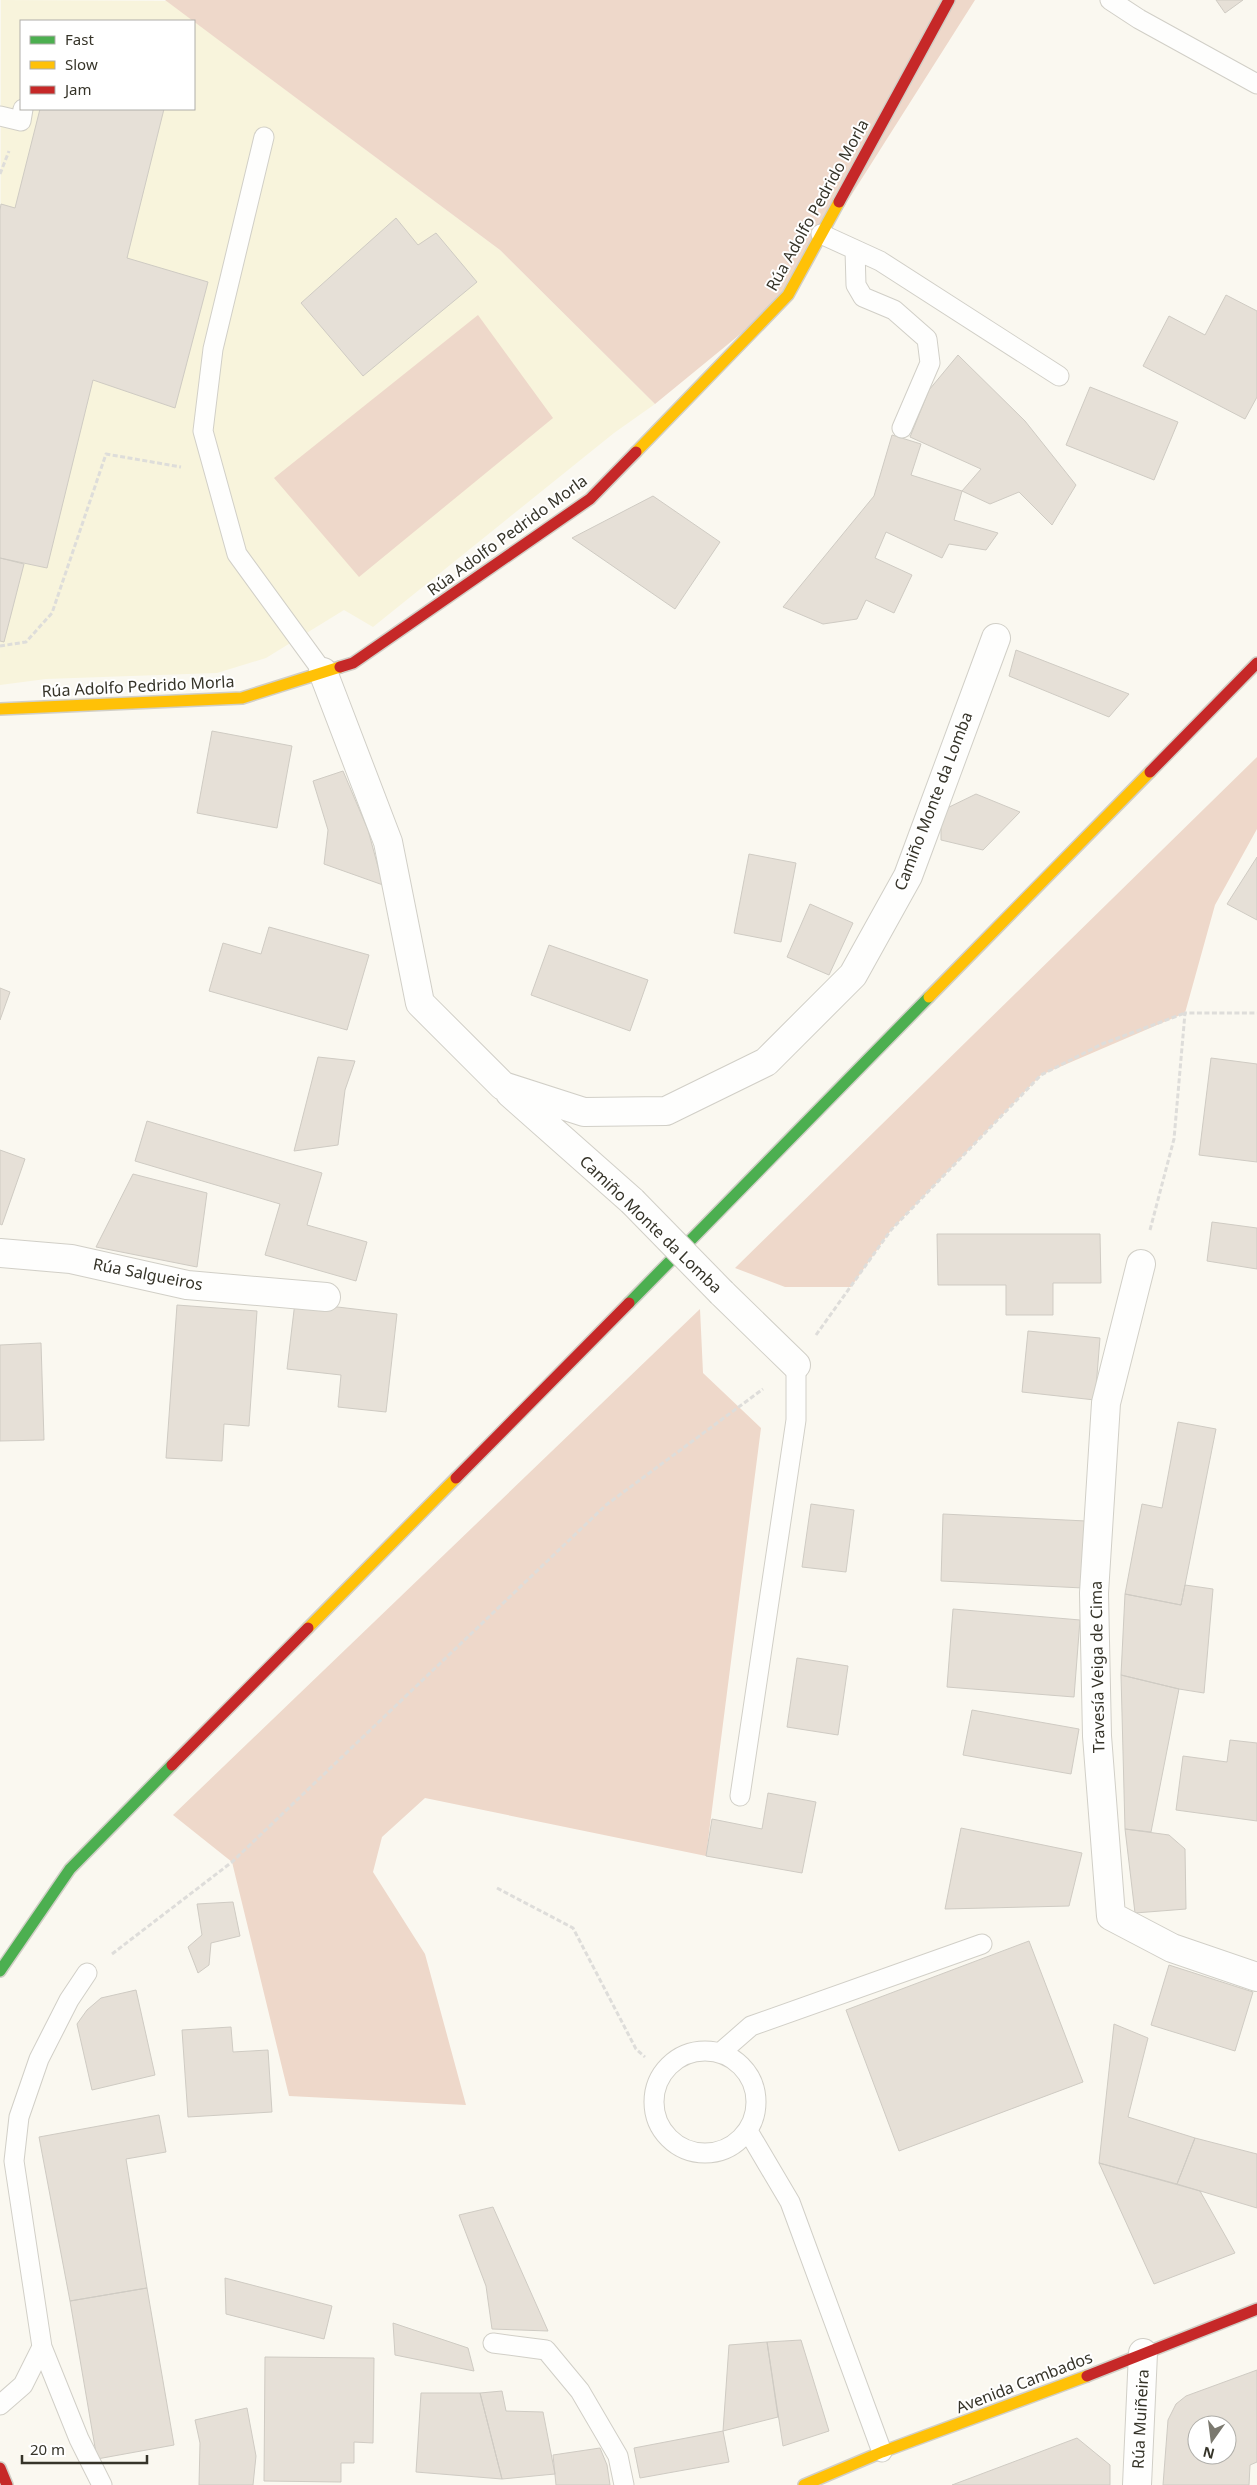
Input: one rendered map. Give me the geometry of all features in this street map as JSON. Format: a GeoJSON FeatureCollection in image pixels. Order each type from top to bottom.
{"type":"FeatureCollection","features":[{"type":"Feature","properties":{"kind":"main road","name":"Rúa Adolfo Pedrido Morla"},"geometry":{"type":"LineString","coordinates":[[0,709],[242,698],[353,663],[590,499],[788,295],[949,0]]}},
{"type":"Feature","properties":{"kind":"main road"},"geometry":{"type":"LineString","coordinates":[[0,1971],[70,1869],[1257,663]]}},
{"type":"Feature","properties":{"kind":"main road","name":"Avenida Cambados"},"geometry":{"type":"LineString","coordinates":[[804,2485],[882,2452],[1257,2309]]}},
{"type":"Feature","properties":{"kind":"main road"},"geometry":{"type":"LineString","coordinates":[[0,2468],[8,2484]]}},
{"type":"Feature","properties":{"kind":"street","name":"Camiño Monte da Lomba"},"geometry":{"type":"LineString","coordinates":[[502,1086],[584,1112],[666,1111],[766,1062],[854,975],[908,876],[996,638]]}},
{"type":"Feature","properties":{"kind":"street","name":"Camiño Monte da Lomba"},"geometry":{"type":"LineString","coordinates":[[323,672],[388,842],[420,1003],[502,1086],[632,1201],[796,1365]]}},
{"type":"Feature","properties":{"kind":"street","name":"Rúa Salgueiros"},"geometry":{"type":"LineString","coordinates":[[0,1254],[71,1259],[187,1285],[326,1296]]}},
{"type":"Feature","properties":{"kind":"street","name":"Travesía Veiga de Cima"},"geometry":{"type":"LineString","coordinates":[[1140,1264],[1106,1403],[1094,1593],[1097,1736],[1111,1916],[1172,1948],[1257,1977]]}},
{"type":"Feature","properties":{"kind":"street","name":"Rúa Muiñeira"},"geometry":{"type":"LineString","coordinates":[[1137,2485],[1143,2353]]}},
{"type":"Feature","properties":{"kind":"lane"},"geometry":{"type":"LineString","coordinates":[[1110,0],[1139,19],[1257,84]]}},
{"type":"Feature","properties":{"kind":"lane"},"geometry":{"type":"LineString","coordinates":[[0,116],[21,121],[23,110]]}},
{"type":"Feature","properties":{"kind":"lane"},"geometry":{"type":"LineString","coordinates":[[264,136],[212,349],[203,431],[237,554],[323,672]]}},
{"type":"Feature","properties":{"kind":"lane"},"geometry":{"type":"LineString","coordinates":[[821,234],[880,261],[1059,376]]}},
{"type":"Feature","properties":{"kind":"lane"},"geometry":{"type":"LineString","coordinates":[[855,250],[856,285],[863,297],[894,310],[927,339],[930,364],[902,428]]}},
{"type":"Feature","properties":{"kind":"lane"},"geometry":{"type":"LineString","coordinates":[[740,1796],[796,1420],[796,1365]]}},
{"type":"Feature","properties":{"kind":"lane"},"geometry":{"type":"LineString","coordinates":[[720,2053],[751,2026],[982,1944]]}},
{"type":"Feature","properties":{"kind":"lane"},"geometry":{"type":"LineString","coordinates":[[87,1973],[69,2000],[39,2059],[19,2116],[14,2161],[42,2347],[79,2439],[102,2485]]}},
{"type":"Feature","properties":{"kind":"lane"},"geometry":{"type":"LineString","coordinates":[[703,2051],[720,2053],[735,2060],[746,2071],[754,2085],[757,2101],[755,2116],[748,2131],[737,2143],[721,2152],[704,2154],[687,2150],[672,2141],[660,2127],[655,2112],[654,2094],[660,2078],[671,2064],[686,2055],[694,2053],[703,2051]]}},
{"type":"Feature","properties":{"kind":"lane"},"geometry":{"type":"LineString","coordinates":[[748,2131],[790,2202],[882,2452]]}},
{"type":"Feature","properties":{"kind":"lane"},"geometry":{"type":"LineString","coordinates":[[493,2342],[546,2350],[580,2392],[618,2456],[624,2485]]}},
{"type":"Feature","properties":{"kind":"lane"},"geometry":{"type":"LineString","coordinates":[[0,2406],[23,2385],[42,2347]]}},
{"type":"Feature","properties":{"kind":"path"},"geometry":{"type":"LineString","coordinates":[[0,646],[26,642],[52,614],[106,454],[178,467]]}},
{"type":"Feature","properties":{"kind":"path"},"geometry":{"type":"LineString","coordinates":[[1140,1264],[1174,1139],[1185,1013]]}},
{"type":"Feature","properties":{"kind":"path"},"geometry":{"type":"LineString","coordinates":[[87,1973],[232,1862],[606,1505],[796,1365],[890,1230],[1041,1075],[1102,1044],[1185,1013],[1257,1013]]}},
{"type":"Feature","properties":{"kind":"path"},"geometry":{"type":"LineString","coordinates":[[498,1888],[573,1928],[636,2049],[645,2057]]}},
{"type":"Feature","properties":{"kind":"shaded area"},"geometry":{"type":"Polygon","coordinates":[[[1,0],[167,1],[193,20],[20,20],[20,110],[195,110],[195,22],[500,250],[655,404],[614,433],[373,627],[344,610],[266,658],[217,673],[46,679],[0,685],[1,0]]]}},
{"type":"Feature","properties":{"kind":"shaded area"},"geometry":{"type":"Polygon","coordinates":[[[165,0],[975,0],[788,295],[655,404],[500,250],[195,22],[195,20],[192,20],[165,0]]]}},
{"type":"Feature","properties":{"kind":"shaded area"},"geometry":{"type":"Polygon","coordinates":[[[478,315],[553,418],[359,577],[274,478],[478,315]]]}},
{"type":"Feature","properties":{"kind":"shaded area"},"geometry":{"type":"Polygon","coordinates":[[[1257,757],[1257,829],[1215,905],[1185,1013],[1041,1075],[891,1230],[851,1287],[785,1287],[735,1268],[1257,757]]]}},
{"type":"Feature","properties":{"kind":"shaded area"},"geometry":{"type":"Polygon","coordinates":[[[700,1309],[703,1373],[761,1428],[706,1856],[425,1798],[382,1837],[373,1872],[425,1954],[466,2105],[289,2096],[232,1862],[173,1815],[700,1309]]]}},
{"type":"Feature","properties":{"kind":"building"},"geometry":{"type":"Polygon","coordinates":[[[1216,0],[1243,0],[1225,13],[1216,0]]]}},
{"type":"Feature","properties":{"kind":"building"},"geometry":{"type":"Polygon","coordinates":[[[40,110],[164,110],[127,258],[208,282],[175,408],[93,380],[47,568],[0,558],[0,210],[1,204],[15,208],[40,110]]]}},
{"type":"Feature","properties":{"kind":"building"},"geometry":{"type":"Polygon","coordinates":[[[396,218],[418,245],[436,233],[477,282],[363,376],[301,303],[396,218]]]}},
{"type":"Feature","properties":{"kind":"building"},"geometry":{"type":"Polygon","coordinates":[[[1226,295],[1257,311],[1257,397],[1245,419],[1143,366],[1169,316],[1205,335],[1226,295]]]}},
{"type":"Feature","properties":{"kind":"building"},"geometry":{"type":"Polygon","coordinates":[[[958,355],[1025,421],[1076,485],[1052,525],[1019,492],[990,504],[962,491],[981,469],[910,437],[929,390],[958,355]]]}},
{"type":"Feature","properties":{"kind":"building"},"geometry":{"type":"Polygon","coordinates":[[[1090,387],[1178,422],[1154,480],[1066,445],[1090,387]]]}},
{"type":"Feature","properties":{"kind":"building"},"geometry":{"type":"Polygon","coordinates":[[[892,435],[921,444],[911,475],[962,491],[954,520],[998,533],[986,550],[949,544],[942,558],[886,532],[875,558],[912,575],[894,613],[866,600],[857,619],[823,624],[783,607],[874,496],[892,435]]]}},
{"type":"Feature","properties":{"kind":"building"},"geometry":{"type":"Polygon","coordinates":[[[653,496],[720,542],[675,609],[572,538],[653,496]]]}},
{"type":"Feature","properties":{"kind":"building"},"geometry":{"type":"Polygon","coordinates":[[[0,558],[24,564],[4,642],[0,641],[0,558]]]}},
{"type":"Feature","properties":{"kind":"building"},"geometry":{"type":"Polygon","coordinates":[[[1016,650],[1129,694],[1109,717],[1009,676],[1016,650]]]}},
{"type":"Feature","properties":{"kind":"building"},"geometry":{"type":"Polygon","coordinates":[[[212,731],[292,746],[277,828],[197,813],[212,731]]]}},
{"type":"Feature","properties":{"kind":"building"},"geometry":{"type":"Polygon","coordinates":[[[343,771],[368,830],[383,885],[324,864],[328,830],[313,781],[343,771]]]}},
{"type":"Feature","properties":{"kind":"building"},"geometry":{"type":"Polygon","coordinates":[[[976,794],[1020,812],[983,850],[941,840],[941,811],[976,794]]]}},
{"type":"Feature","properties":{"kind":"building"},"geometry":{"type":"Polygon","coordinates":[[[749,854],[796,863],[781,942],[734,933],[749,854]]]}},
{"type":"Feature","properties":{"kind":"building"},"geometry":{"type":"Polygon","coordinates":[[[1257,857],[1257,920],[1227,904],[1257,857]]]}},
{"type":"Feature","properties":{"kind":"building"},"geometry":{"type":"Polygon","coordinates":[[[810,904],[853,923],[829,975],[787,957],[810,904]]]}},
{"type":"Feature","properties":{"kind":"building"},"geometry":{"type":"Polygon","coordinates":[[[269,927],[369,955],[347,1030],[209,991],[223,943],[261,954],[269,927]]]}},
{"type":"Feature","properties":{"kind":"building"},"geometry":{"type":"Polygon","coordinates":[[[549,945],[648,980],[630,1031],[531,995],[549,945]]]}},
{"type":"Feature","properties":{"kind":"building"},"geometry":{"type":"Polygon","coordinates":[[[0,988],[10,992],[0,1020],[0,988]]]}},
{"type":"Feature","properties":{"kind":"building"},"geometry":{"type":"Polygon","coordinates":[[[318,1057],[355,1061],[345,1090],[338,1145],[294,1151],[318,1057]]]}},
{"type":"Feature","properties":{"kind":"building"},"geometry":{"type":"Polygon","coordinates":[[[1211,1058],[1257,1064],[1257,1162],[1199,1155],[1211,1058]]]}},
{"type":"Feature","properties":{"kind":"building"},"geometry":{"type":"Polygon","coordinates":[[[147,1121],[322,1173],[307,1225],[367,1242],[356,1281],[265,1255],[280,1204],[135,1161],[147,1121]]]}},
{"type":"Feature","properties":{"kind":"building"},"geometry":{"type":"Polygon","coordinates":[[[0,1150],[25,1159],[2,1225],[0,1224],[0,1150]]]}},
{"type":"Feature","properties":{"kind":"building"},"geometry":{"type":"Polygon","coordinates":[[[133,1174],[207,1193],[197,1267],[96,1247],[133,1174]]]}},
{"type":"Feature","properties":{"kind":"building"},"geometry":{"type":"Polygon","coordinates":[[[1212,1222],[1257,1228],[1257,1269],[1207,1261],[1212,1222]]]}},
{"type":"Feature","properties":{"kind":"building"},"geometry":{"type":"Polygon","coordinates":[[[937,1234],[1100,1234],[1101,1283],[1053,1283],[1053,1315],[1006,1315],[1006,1285],[938,1285],[937,1234]]]}},
{"type":"Feature","properties":{"kind":"building"},"geometry":{"type":"Polygon","coordinates":[[[295,1302],[397,1314],[386,1412],[338,1407],[341,1375],[287,1369],[295,1302]]]}},
{"type":"Feature","properties":{"kind":"building"},"geometry":{"type":"Polygon","coordinates":[[[177,1305],[257,1311],[249,1426],[224,1424],[222,1461],[166,1458],[177,1305]]]}},
{"type":"Feature","properties":{"kind":"building"},"geometry":{"type":"Polygon","coordinates":[[[1028,1331],[1100,1338],[1095,1400],[1022,1392],[1028,1331]]]}},
{"type":"Feature","properties":{"kind":"building"},"geometry":{"type":"Polygon","coordinates":[[[41,1343],[44,1440],[0,1441],[0,1345],[41,1343]]]}},
{"type":"Feature","properties":{"kind":"building"},"geometry":{"type":"Polygon","coordinates":[[[1178,1422],[1216,1429],[1181,1605],[1125,1594],[1142,1504],[1162,1508],[1178,1422]]]}},
{"type":"Feature","properties":{"kind":"building"},"geometry":{"type":"Polygon","coordinates":[[[811,1504],[854,1510],[846,1572],[802,1567],[811,1504]]]}},
{"type":"Feature","properties":{"kind":"building"},"geometry":{"type":"Polygon","coordinates":[[[943,1514],[1086,1521],[1083,1588],[941,1581],[943,1514]]]}},
{"type":"Feature","properties":{"kind":"building"},"geometry":{"type":"Polygon","coordinates":[[[1185,1585],[1213,1589],[1204,1693],[1121,1675],[1125,1594],[1181,1605],[1185,1585]]]}},
{"type":"Feature","properties":{"kind":"building"},"geometry":{"type":"Polygon","coordinates":[[[953,1609],[1080,1620],[1074,1697],[947,1687],[953,1609]]]}},
{"type":"Feature","properties":{"kind":"building"},"geometry":{"type":"Polygon","coordinates":[[[797,1658],[848,1666],[838,1735],[787,1727],[797,1658]]]}},
{"type":"Feature","properties":{"kind":"building"},"geometry":{"type":"Polygon","coordinates":[[[1121,1675],[1179,1689],[1151,1832],[1125,1829],[1121,1675]]]}},
{"type":"Feature","properties":{"kind":"building"},"geometry":{"type":"Polygon","coordinates":[[[972,1710],[1079,1729],[1071,1774],[963,1755],[972,1710]]]}},
{"type":"Feature","properties":{"kind":"building"},"geometry":{"type":"Polygon","coordinates":[[[1230,1740],[1257,1743],[1257,1821],[1176,1810],[1183,1756],[1227,1762],[1230,1740]]]}},
{"type":"Feature","properties":{"kind":"building"},"geometry":{"type":"Polygon","coordinates":[[[768,1793],[816,1802],[802,1873],[706,1856],[712,1819],[762,1829],[768,1793]]]}},
{"type":"Feature","properties":{"kind":"building"},"geometry":{"type":"Polygon","coordinates":[[[961,1828],[1082,1853],[1069,1906],[945,1909],[961,1828]]]}},
{"type":"Feature","properties":{"kind":"building"},"geometry":{"type":"Polygon","coordinates":[[[1125,1829],[1169,1835],[1185,1849],[1186,1909],[1135,1913],[1125,1829]]]}},
{"type":"Feature","properties":{"kind":"building"},"geometry":{"type":"Polygon","coordinates":[[[233,1902],[240,1936],[211,1943],[209,1965],[198,1973],[188,1947],[202,1935],[197,1904],[233,1902]]]}},
{"type":"Feature","properties":{"kind":"building"},"geometry":{"type":"Polygon","coordinates":[[[1029,1941],[1083,2082],[899,2151],[846,2010],[1029,1941]]]}},
{"type":"Feature","properties":{"kind":"building"},"geometry":{"type":"Polygon","coordinates":[[[1169,1965],[1253,1992],[1235,2051],[1151,2025],[1169,1965]]]}},
{"type":"Feature","properties":{"kind":"building"},"geometry":{"type":"Polygon","coordinates":[[[136,1990],[155,2075],[92,2090],[77,2024],[87,2010],[101,1998],[136,1990]]]}},
{"type":"Feature","properties":{"kind":"building"},"geometry":{"type":"Polygon","coordinates":[[[1114,2024],[1148,2038],[1128,2117],[1195,2138],[1177,2184],[1099,2163],[1114,2024]]]}},
{"type":"Feature","properties":{"kind":"building"},"geometry":{"type":"Polygon","coordinates":[[[231,2027],[233,2052],[268,2050],[272,2112],[188,2117],[182,2030],[231,2027]]]}},
{"type":"Feature","properties":{"kind":"building"},"geometry":{"type":"Polygon","coordinates":[[[159,2115],[166,2152],[126,2159],[147,2288],[70,2301],[39,2137],[159,2115]]]}},
{"type":"Feature","properties":{"kind":"building"},"geometry":{"type":"Polygon","coordinates":[[[1195,2138],[1257,2154],[1257,2208],[1177,2184],[1195,2138]]]}},
{"type":"Feature","properties":{"kind":"building"},"geometry":{"type":"Polygon","coordinates":[[[1099,2163],[1200,2191],[1235,2253],[1154,2284],[1099,2163]]]}},
{"type":"Feature","properties":{"kind":"building"},"geometry":{"type":"Polygon","coordinates":[[[493,2207],[548,2331],[492,2329],[486,2286],[459,2215],[493,2207]]]}},
{"type":"Feature","properties":{"kind":"building"},"geometry":{"type":"Polygon","coordinates":[[[225,2278],[332,2306],[324,2339],[226,2314],[225,2278]]]}},
{"type":"Feature","properties":{"kind":"building"},"geometry":{"type":"Polygon","coordinates":[[[147,2288],[174,2445],[97,2459],[70,2301],[147,2288]]]}},
{"type":"Feature","properties":{"kind":"building"},"geometry":{"type":"Polygon","coordinates":[[[393,2323],[468,2348],[474,2371],[395,2355],[393,2323]]]}},
{"type":"Feature","properties":{"kind":"building"},"geometry":{"type":"Polygon","coordinates":[[[801,2340],[829,2431],[783,2446],[767,2342],[801,2340]]]}},
{"type":"Feature","properties":{"kind":"building"},"geometry":{"type":"Polygon","coordinates":[[[767,2342],[778,2417],[723,2431],[729,2345],[767,2342]]]}},
{"type":"Feature","properties":{"kind":"building"},"geometry":{"type":"Polygon","coordinates":[[[265,2357],[374,2358],[373,2443],[354,2442],[354,2463],[341,2463],[341,2482],[264,2481],[265,2357]]]}},
{"type":"Feature","properties":{"kind":"building"},"geometry":{"type":"Polygon","coordinates":[[[1257,2370],[1257,2462],[1250,2465],[1249,2485],[1163,2485],[1168,2420],[1176,2404],[1186,2396],[1257,2370]]]}},
{"type":"Feature","properties":{"kind":"building"},"geometry":{"type":"Polygon","coordinates":[[[502,2391],[506,2411],[543,2412],[555,2474],[502,2479],[480,2393],[502,2391]]]}},
{"type":"Feature","properties":{"kind":"building"},"geometry":{"type":"Polygon","coordinates":[[[421,2393],[480,2393],[502,2479],[416,2472],[421,2393]]]}},
{"type":"Feature","properties":{"kind":"building"},"geometry":{"type":"Polygon","coordinates":[[[247,2408],[256,2456],[253,2485],[199,2485],[200,2443],[195,2420],[247,2408]]]}},
{"type":"Feature","properties":{"kind":"building"},"geometry":{"type":"Polygon","coordinates":[[[723,2431],[729,2462],[640,2478],[634,2448],[723,2431]]]}},
{"type":"Feature","properties":{"kind":"building"},"geometry":{"type":"Polygon","coordinates":[[[1077,2438],[1110,2465],[1110,2485],[952,2485],[1077,2438]]]}},
{"type":"Feature","properties":{"kind":"building"},"geometry":{"type":"Polygon","coordinates":[[[600,2448],[607,2465],[610,2485],[556,2485],[553,2455],[600,2448]]]}},
{"type":"Feature","properties":{"kind":"traffic: fast"},"geometry":{"type":"LineString","coordinates":[[629,1303],[929,997]]}},
{"type":"Feature","properties":{"kind":"traffic: fast"},"geometry":{"type":"LineString","coordinates":[[0,1971],[70,1869],[172,1765]]}},
{"type":"Feature","properties":{"kind":"traffic: slow"},"geometry":{"type":"LineString","coordinates":[[636,452],[788,295],[839,202]]}},
{"type":"Feature","properties":{"kind":"traffic: slow"},"geometry":{"type":"LineString","coordinates":[[0,709],[242,698],[340,667]]}},
{"type":"Feature","properties":{"kind":"traffic: slow"},"geometry":{"type":"LineString","coordinates":[[929,997],[1150,772]]}},
{"type":"Feature","properties":{"kind":"traffic: slow"},"geometry":{"type":"LineString","coordinates":[[308,1628],[456,1478]]}},
{"type":"Feature","properties":{"kind":"traffic: slow"},"geometry":{"type":"LineString","coordinates":[[804,2485],[882,2452],[1087,2376]]}},
{"type":"Feature","properties":{"kind":"traffic: jam"},"geometry":{"type":"LineString","coordinates":[[839,202],[949,0]]}},
{"type":"Feature","properties":{"kind":"traffic: jam"},"geometry":{"type":"LineString","coordinates":[[340,667],[353,663],[590,499],[636,452]]}},
{"type":"Feature","properties":{"kind":"traffic: jam"},"geometry":{"type":"LineString","coordinates":[[1150,772],[1257,663]]}},
{"type":"Feature","properties":{"kind":"traffic: jam"},"geometry":{"type":"LineString","coordinates":[[456,1478],[629,1303]]}},
{"type":"Feature","properties":{"kind":"traffic: jam"},"geometry":{"type":"LineString","coordinates":[[172,1765],[308,1628]]}},
{"type":"Feature","properties":{"kind":"traffic: jam"},"geometry":{"type":"LineString","coordinates":[[1087,2376],[1257,2309]]}},
{"type":"Feature","properties":{"kind":"traffic: jam"},"geometry":{"type":"LineString","coordinates":[[0,2468],[7,2485]]}}]}
